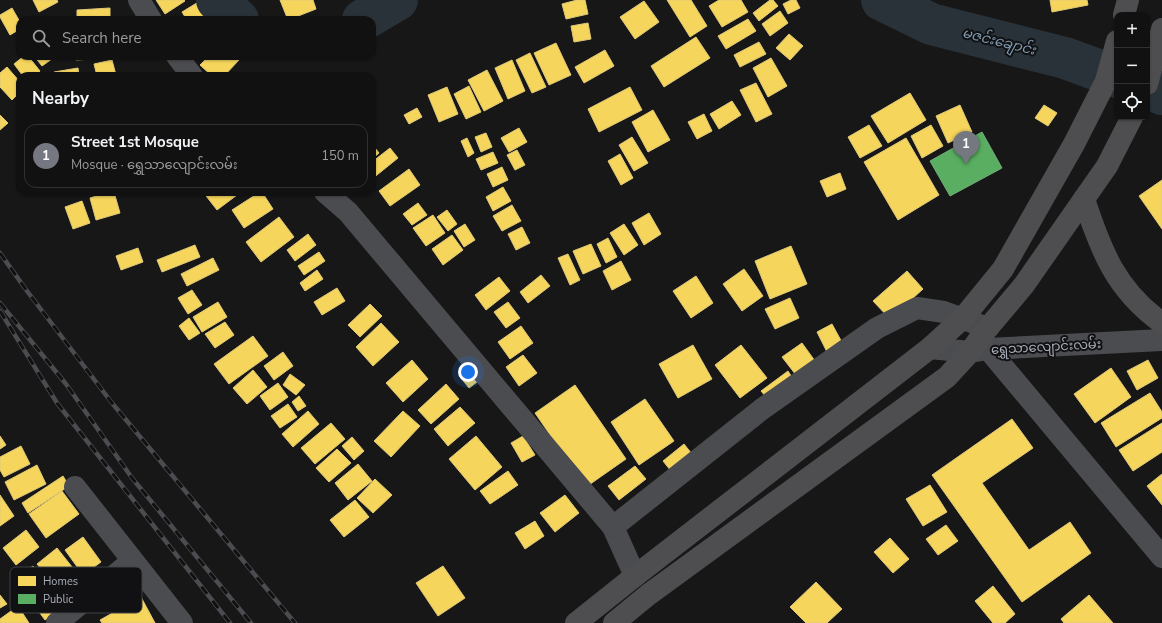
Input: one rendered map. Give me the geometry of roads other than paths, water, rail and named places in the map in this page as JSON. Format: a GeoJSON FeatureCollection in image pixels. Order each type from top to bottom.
{"type":"FeatureCollection","features":[{"type":"Feature","properties":{"kind":"highway"},"geometry":{"type":"LineString","coordinates":[[1150,73],[1162,29]]}},
{"type":"Feature","properties":{"kind":"highway"},"geometry":{"type":"LineString","coordinates":[[576,623],[930,348],[963,318],[1003,269],[1074,144],[1106,81],[1115,48]]}},
{"type":"Feature","properties":{"kind":"highway"},"geometry":{"type":"LineString","coordinates":[[614,623],[648,595],[947,377],[979,351],[988,328],[1024,285],[1107,166],[1130,120]]}},
{"type":"Feature","properties":{"kind":"highway"},"geometry":{"type":"LineString","coordinates":[[1084,199],[1095,235],[1113,272],[1136,302],[1162,323]]}},
{"type":"Feature","properties":{"kind":"street"},"geometry":{"type":"LineString","coordinates":[[139,0],[149,16]]}},
{"type":"Feature","properties":{"kind":"street"},"geometry":{"type":"LineString","coordinates":[[180,60],[189,72]]}},
{"type":"Feature","properties":{"kind":"street"},"geometry":{"type":"LineString","coordinates":[[330,196],[348,212],[613,527],[636,576]]}},
{"type":"Feature","properties":{"kind":"street"},"geometry":{"type":"LineString","coordinates":[[613,527],[762,410],[878,328],[917,308],[944,312],[988,328]]}},
{"type":"Feature","properties":{"kind":"street","name":"ရွှေသာလျောင်းလမ်း"},"geometry":{"type":"LineString","coordinates":[[930,348],[979,351],[1162,340]]}},
{"type":"Feature","properties":{"kind":"street"},"geometry":{"type":"LineString","coordinates":[[979,351],[1162,557]]}},
{"type":"Feature","properties":{"kind":"street"},"geometry":{"type":"LineString","coordinates":[[75,487],[138,567]]}},
{"type":"Feature","properties":{"kind":"street"},"geometry":{"type":"LineString","coordinates":[[124,567],[132,560]]}},
{"type":"Feature","properties":{"kind":"street"},"geometry":{"type":"LineString","coordinates":[[142,573],[182,623]]}},
{"type":"Feature","properties":{"kind":"street"},"geometry":{"type":"LineString","coordinates":[[57,623],[69,613]]}},
{"type":"Feature","properties":{"kind":"waterway","name":"မဇင်းချောင်း"},"geometry":{"type":"LineString","coordinates":[[217,0],[234,16]]}},
{"type":"Feature","properties":{"kind":"waterway","name":"မဇင်းချောင်း"},"geometry":{"type":"LineString","coordinates":[[370,16],[397,0]]}},
{"type":"Feature","properties":{"kind":"waterway","name":"မဇင်းချောင်း"},"geometry":{"type":"LineString","coordinates":[[882,0],[931,24],[1065,58],[1114,76]]}},
{"type":"Feature","properties":{"kind":"waterway","name":"မဇင်းချောင်း"},"geometry":{"type":"LineString","coordinates":[[1150,89],[1162,94]]}},
{"type":"Feature","properties":{"kind":"railway"},"geometry":{"type":"LineString","coordinates":[[0,253],[112,403],[295,623]]}},
{"type":"Feature","properties":{"kind":"railway"},"geometry":{"type":"LineString","coordinates":[[0,303],[66,384],[132,478],[251,623]]}},
{"type":"Feature","properties":{"kind":"railway"},"geometry":{"type":"LineString","coordinates":[[0,311],[57,403],[230,623]]}},
{"type":"Feature","properties":{"kind":"place","name":"Street 1st Mosque"},"geometry":{"type":"Point","coordinates":[966,164]}}]}
